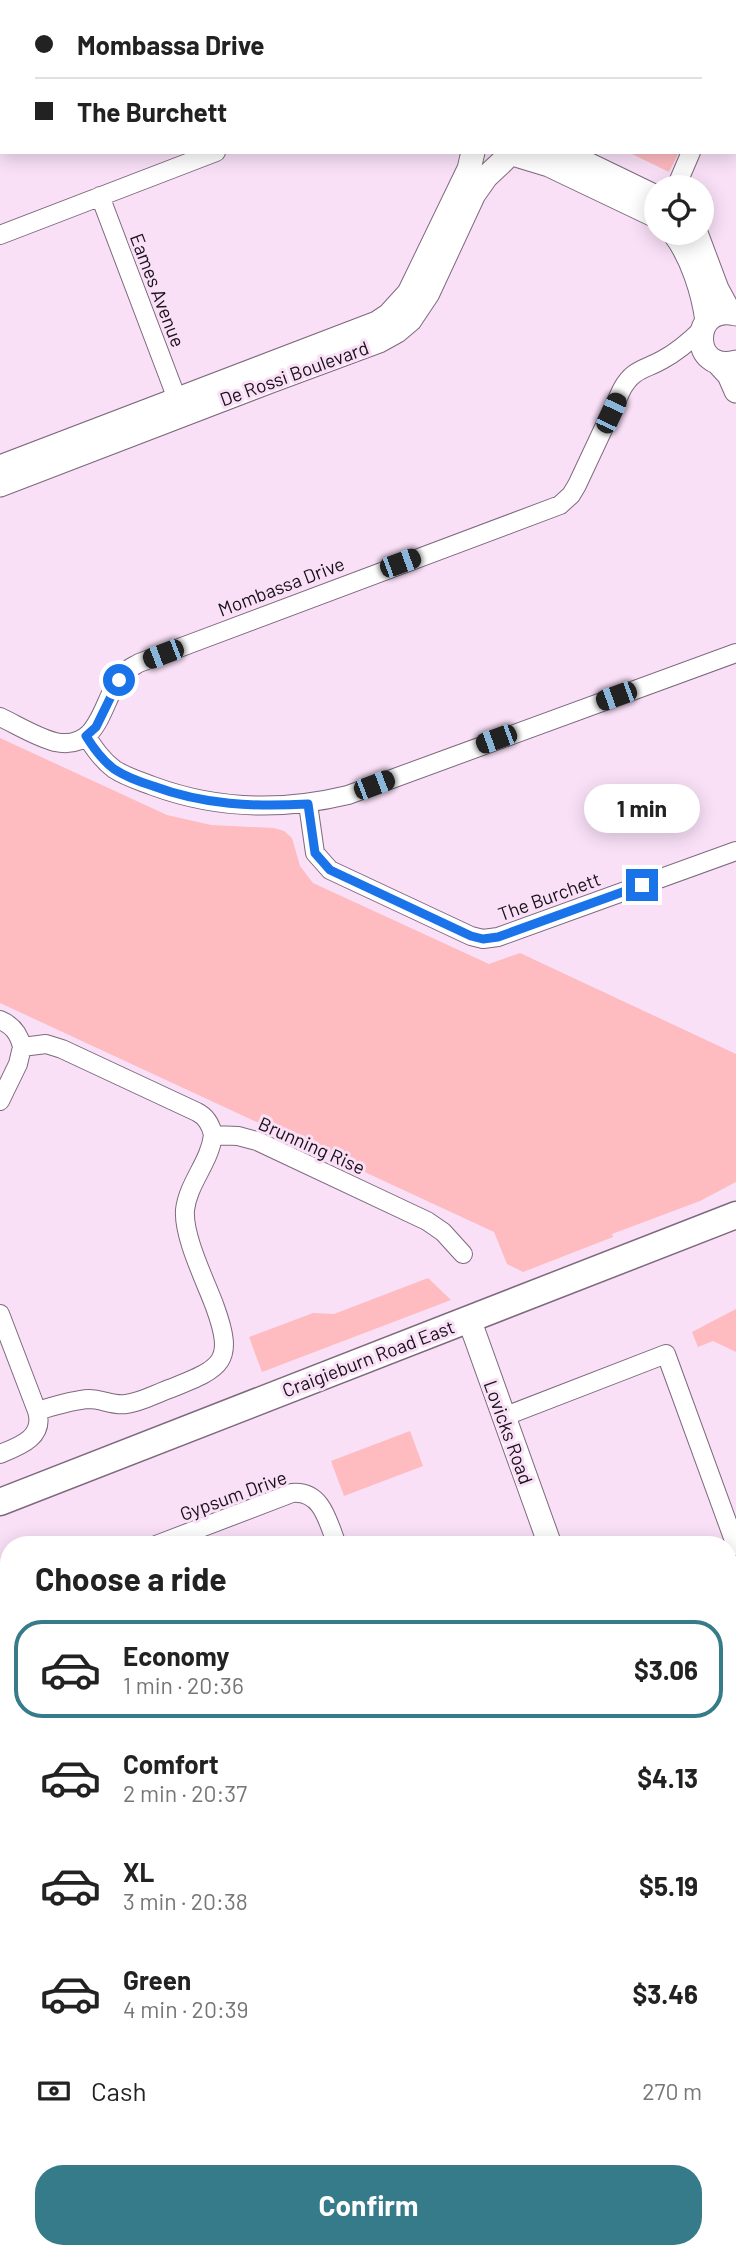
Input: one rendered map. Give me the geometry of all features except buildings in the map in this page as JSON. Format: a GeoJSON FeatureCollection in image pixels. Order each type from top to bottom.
{"type":"FeatureCollection","features":[{"type":"Feature","properties":{"kind":"main road","name":"Craigieburn Road East"},"geometry":{"type":"LineString","coordinates":[[0,1502],[736,1215]]}},
{"type":"Feature","properties":{"kind":"street"},"geometry":{"type":"LineString","coordinates":[[0,235],[211,154]]}},
{"type":"Feature","properties":{"kind":"street","name":"De Rossi Boulevard"},"geometry":{"type":"LineString","coordinates":[[0,467],[377,323],[389,315],[409,293],[463,183],[472,154]]}},
{"type":"Feature","properties":{"kind":"street"},"geometry":{"type":"LineString","coordinates":[[484,154],[495,160],[513,156],[549,165],[644,210]]}},
{"type":"Feature","properties":{"kind":"street"},"geometry":{"type":"LineString","coordinates":[[567,154],[644,191]]}},
{"type":"Feature","properties":{"kind":"street"},"geometry":{"type":"LineString","coordinates":[[681,175],[690,154]]}},
{"type":"Feature","properties":{"kind":"street","name":"De Rossi Boulevard"},"geometry":{"type":"LineString","coordinates":[[0,485],[388,337],[410,320],[420,307],[474,194],[486,177],[513,156]]}},
{"type":"Feature","properties":{"kind":"street","name":"Eames Avenue"},"geometry":{"type":"LineString","coordinates":[[100,196],[177,399]]}},
{"type":"Feature","properties":{"kind":"street"},"geometry":{"type":"LineString","coordinates":[[682,245],[699,288],[705,325],[702,345],[721,361],[736,391]]}},
{"type":"Feature","properties":{"kind":"street"},"geometry":{"type":"LineString","coordinates":[[700,245],[717,289],[733,313],[714,316],[705,325]]}},
{"type":"Feature","properties":{"kind":"street","name":"Mombassa Drive"},"geometry":{"type":"LineString","coordinates":[[86,736],[96,727],[119,680],[126,671],[139,663],[565,502],[577,485],[626,381],[636,372],[683,347],[705,325]]}},
{"type":"Feature","properties":{"kind":"street","name":"Mombassa Drive"},"geometry":{"type":"LineString","coordinates":[[660,361],[685,358],[721,361]]}},
{"type":"Feature","properties":{"kind":"street"},"geometry":{"type":"LineString","coordinates":[[0,717],[54,741],[66,743],[86,736],[112,768],[122,774],[192,799],[250,806],[308,804],[361,790],[736,653]]}},
{"type":"Feature","properties":{"kind":"street","name":"The Burchett"},"geometry":{"type":"LineString","coordinates":[[308,804],[315,853],[330,870],[457,930],[483,939],[498,937],[736,851]]}},
{"type":"Feature","properties":{"kind":"street"},"geometry":{"type":"LineString","coordinates":[[0,1020],[13,1028],[22,1047],[18,1064],[0,1101]]}},
{"type":"Feature","properties":{"kind":"street"},"geometry":{"type":"LineString","coordinates":[[22,1047],[46,1044],[74,1054],[203,1115],[213,1135],[209,1153],[188,1198],[186,1210],[189,1237],[223,1329],[225,1349],[216,1366],[203,1376],[137,1401],[117,1404],[89,1399],[37,1411]]}},
{"type":"Feature","properties":{"kind":"street","name":"Brunning Rise"},"geometry":{"type":"LineString","coordinates":[[213,1135],[238,1136],[257,1141],[415,1215],[443,1232],[463,1254]]}},
{"type":"Feature","properties":{"kind":"street"},"geometry":{"type":"LineString","coordinates":[[0,1314],[39,1422],[35,1434],[25,1443],[0,1454]]}},
{"type":"Feature","properties":{"kind":"street","name":"Lovicks Road"},"geometry":{"type":"LineString","coordinates":[[468,1319],[547,1536]]}},
{"type":"Feature","properties":{"kind":"street"},"geometry":{"type":"LineString","coordinates":[[503,1417],[666,1354],[732,1536]]}},
{"type":"Feature","properties":{"kind":"street","name":"Gypsum Drive"},"geometry":{"type":"LineString","coordinates":[[180,1536],[292,1493],[301,1493],[309,1495],[318,1504],[334,1536]]}},
{"type":"Feature","properties":{"kind":"shaded area"},"geometry":{"type":"Polygon","coordinates":[[[632,154],[678,154],[669,172],[632,154]]]}},
{"type":"Feature","properties":{"kind":"shaded area"},"geometry":{"type":"Polygon","coordinates":[[[0,738],[167,815],[211,825],[274,828],[284,831],[292,838],[300,866],[313,883],[489,964],[520,953],[736,1054],[736,1182],[700,1201],[612,1234],[613,1237],[523,1272],[507,1264],[494,1232],[0,1003],[0,738]]]}},
{"type":"Feature","properties":{"kind":"shaded area"},"geometry":{"type":"Polygon","coordinates":[[[428,1278],[451,1300],[262,1372],[249,1337],[313,1313],[334,1314],[428,1278]]]}},
{"type":"Feature","properties":{"kind":"shaded area"},"geometry":{"type":"Polygon","coordinates":[[[736,1309],[736,1352],[713,1341],[698,1347],[692,1332],[736,1309]]]}},
{"type":"Feature","properties":{"kind":"shaded area"},"geometry":{"type":"Polygon","coordinates":[[[410,1431],[423,1466],[344,1496],[331,1461],[410,1431]]]}},
{"type":"Feature","properties":{"kind":"route"},"geometry":{"type":"LineString","coordinates":[[119,680],[96,727],[86,736],[112,768],[137,780],[192,799],[250,806],[308,804],[315,853],[330,870],[471,936],[483,939],[498,937],[642,885]]}}]}
